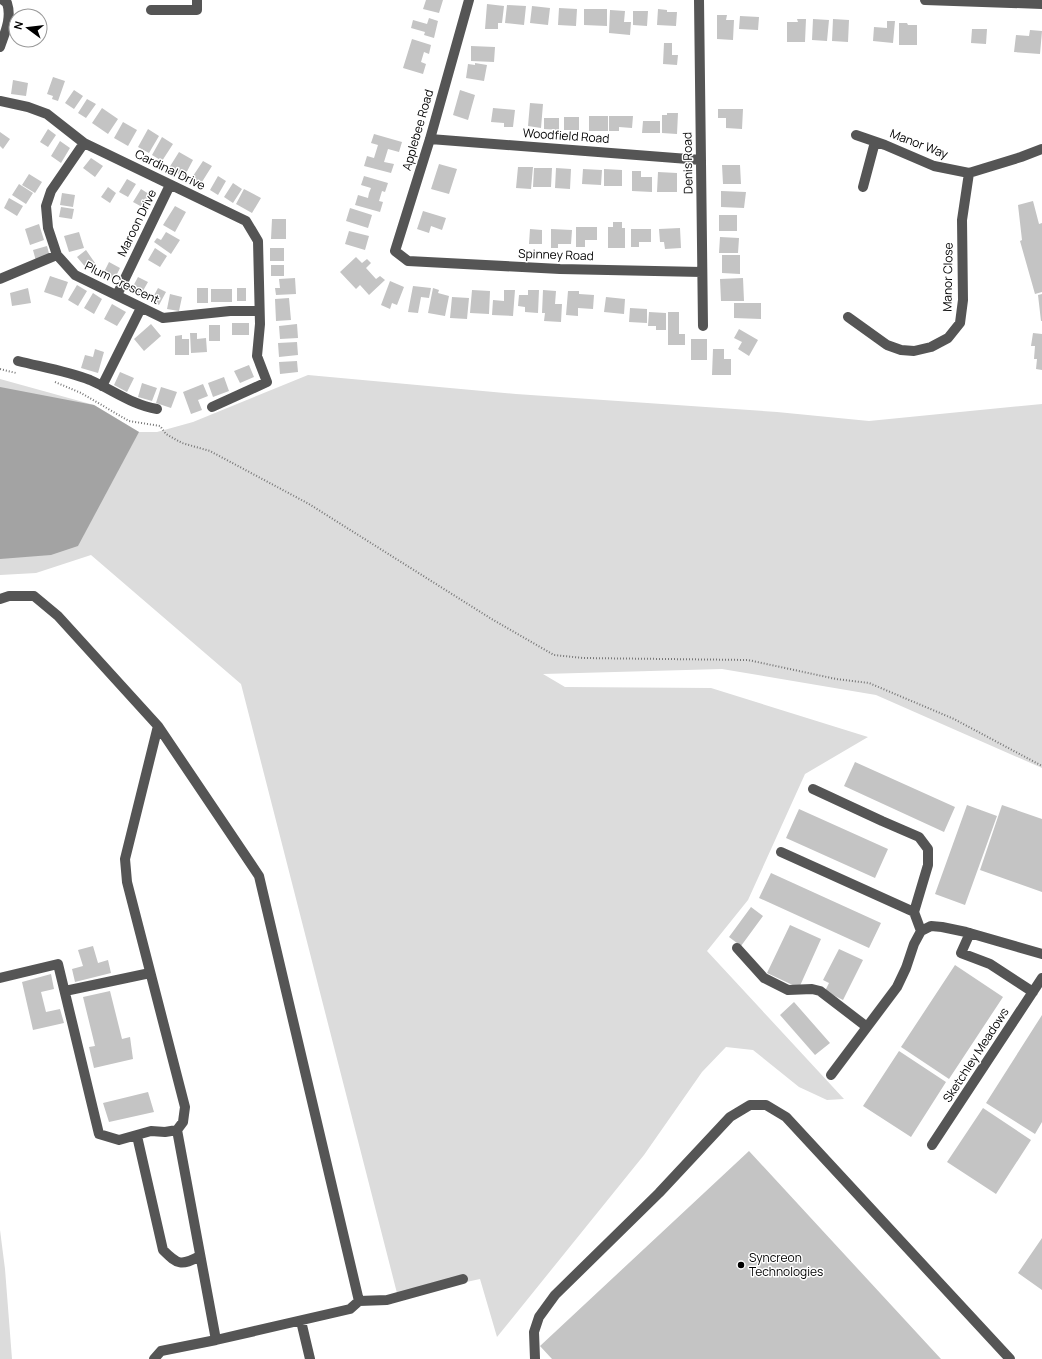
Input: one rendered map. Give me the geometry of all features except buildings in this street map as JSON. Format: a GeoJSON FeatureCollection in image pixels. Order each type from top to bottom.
{"type":"FeatureCollection","features":[{"type":"Feature","properties":{"kind":"street"},"geometry":{"type":"LineString","coordinates":[[151,10],[197,10],[197,0]]}},
{"type":"Feature","properties":{"kind":"street","name":"Applebee Road"},"geometry":{"type":"LineString","coordinates":[[408,261],[395,251],[430,139],[469,0]]}},
{"type":"Feature","properties":{"kind":"street","name":"Denis Road"},"geometry":{"type":"LineString","coordinates":[[699,0],[703,326]]}},
{"type":"Feature","properties":{"kind":"street"},"geometry":{"type":"LineString","coordinates":[[925,0],[1042,4]]}},
{"type":"Feature","properties":{"kind":"street"},"geometry":{"type":"LineString","coordinates":[[0,47],[9,20],[10,10],[8,1]]}},
{"type":"Feature","properties":{"kind":"street","name":"Cardinal Drive"},"geometry":{"type":"LineString","coordinates":[[0,102],[28,107],[46,114],[84,143],[246,221],[258,241],[260,324],[256,356],[267,382],[212,407]]}},
{"type":"Feature","properties":{"kind":"street","name":"Manor Way"},"geometry":{"type":"LineString","coordinates":[[856,135],[934,166],[969,173],[1022,157],[1042,149]]}},
{"type":"Feature","properties":{"kind":"street","name":"Woodfield Road"},"geometry":{"type":"LineString","coordinates":[[430,139],[701,160]]}},
{"type":"Feature","properties":{"kind":"street"},"geometry":{"type":"LineString","coordinates":[[863,186],[875,142]]}},
{"type":"Feature","properties":{"kind":"street","name":"Plum Crescent"},"geometry":{"type":"LineString","coordinates":[[84,143],[51,191],[46,206],[48,228],[57,255],[75,274],[116,294],[140,308],[163,318],[230,311],[259,312]]}},
{"type":"Feature","properties":{"kind":"street","name":"Manor Close"},"geometry":{"type":"LineString","coordinates":[[848,317],[887,345],[901,350],[914,351],[931,348],[948,338],[960,323],[963,300],[962,220],[969,173]]}},
{"type":"Feature","properties":{"kind":"street","name":"Maroon Drive"},"geometry":{"type":"LineString","coordinates":[[116,294],[170,185]]}},
{"type":"Feature","properties":{"kind":"street"},"geometry":{"type":"LineString","coordinates":[[0,279],[57,255]]}},
{"type":"Feature","properties":{"kind":"street","name":"Spinney Road"},"geometry":{"type":"LineString","coordinates":[[408,261],[560,268],[702,272]]}},
{"type":"Feature","properties":{"kind":"street"},"geometry":{"type":"LineString","coordinates":[[102,386],[140,308]]}},
{"type":"Feature","properties":{"kind":"street"},"geometry":{"type":"LineString","coordinates":[[18,361],[55,369],[89,380],[143,407],[157,410]]}},
{"type":"Feature","properties":{"kind":"street"},"geometry":{"type":"LineString","coordinates":[[0,599],[10,596],[34,596],[58,616],[158,726],[259,876],[359,1301]]}},
{"type":"Feature","properties":{"kind":"street"},"geometry":{"type":"LineString","coordinates":[[0,978],[58,964],[99,1134],[119,1140],[151,1131],[164,1132],[177,1130],[183,1122],[185,1107],[127,882],[125,859],[158,726]]}},
{"type":"Feature","properties":{"kind":"street"},"geometry":{"type":"LineString","coordinates":[[813,789],[919,837],[928,849],[928,865],[914,912],[921,931]]}},
{"type":"Feature","properties":{"kind":"street"},"geometry":{"type":"LineString","coordinates":[[781,852],[914,912]]}},
{"type":"Feature","properties":{"kind":"street"},"geometry":{"type":"LineString","coordinates":[[830,1075],[897,987],[906,968],[914,944],[921,931],[931,926],[942,927],[1042,954]]}},
{"type":"Feature","properties":{"kind":"street"},"geometry":{"type":"LineString","coordinates":[[970,934],[961,953],[990,964],[1033,992]]}},
{"type":"Feature","properties":{"kind":"street"},"geometry":{"type":"LineString","coordinates":[[737,948],[764,978],[788,990],[812,989],[820,991],[867,1027]]}},
{"type":"Feature","properties":{"kind":"street"},"geometry":{"type":"LineString","coordinates":[[64,991],[150,973]]}},
{"type":"Feature","properties":{"kind":"street","name":"Sketchley Meadows"},"geometry":{"type":"LineString","coordinates":[[932,1145],[1042,978]]}},
{"type":"Feature","properties":{"kind":"street"},"geometry":{"type":"LineString","coordinates":[[535,1359],[534,1332],[539,1317],[555,1295],[659,1193],[730,1117],[750,1105],[766,1105],[786,1117],[1010,1359]]}},
{"type":"Feature","properties":{"kind":"street"},"geometry":{"type":"LineString","coordinates":[[177,1130],[216,1340]]}},
{"type":"Feature","properties":{"kind":"street"},"geometry":{"type":"LineString","coordinates":[[137,1136],[163,1250],[174,1261],[186,1263],[200,1256]]}},
{"type":"Feature","properties":{"kind":"street"},"geometry":{"type":"LineString","coordinates":[[154,1359],[161,1351],[301,1321],[350,1309],[359,1301],[387,1300],[463,1279]]}},
{"type":"Feature","properties":{"kind":"street"},"geometry":{"type":"LineString","coordinates":[[301,1321],[310,1359]]}},
{"type":"Feature","properties":{"kind":"path"},"geometry":{"type":"LineString","coordinates":[[0,369],[21,374]]}},
{"type":"Feature","properties":{"kind":"path"},"geometry":{"type":"LineString","coordinates":[[48,380],[81,393],[129,421],[160,426],[166,434],[182,443],[210,451],[309,504],[490,618],[554,655],[582,658],[748,660],[836,679],[869,683],[954,719],[1042,766]]}},
{"type":"Feature","properties":{"kind":"shaded area"},"geometry":{"type":"Polygon","coordinates":[[[308,375],[516,394],[777,412],[869,421],[1042,404],[1042,768],[876,695],[722,669],[543,674],[565,687],[711,688],[868,737],[805,774],[748,900],[707,951],[844,1099],[827,1100],[799,1087],[753,1050],[726,1047],[702,1072],[644,1155],[497,1337],[480,1279],[398,1297],[241,684],[91,555],[36,573],[0,575],[0,379],[94,405],[139,432],[157,432],[193,422],[308,375]]]}},
{"type":"Feature","properties":{"kind":"shaded area"},"geometry":{"type":"Polygon","coordinates":[[[0,387],[94,405],[139,432],[78,546],[51,555],[0,559],[0,387]]]}},
{"type":"Feature","properties":{"kind":"shaded area"},"geometry":{"type":"Polygon","coordinates":[[[0,1230],[5,1269],[12,1359],[0,1359],[0,1230]]]}},
{"type":"Feature","properties":{"kind":"place","name":"Syncreon Technologies"},"geometry":{"type":"Point","coordinates":[741,1265]}}]}
